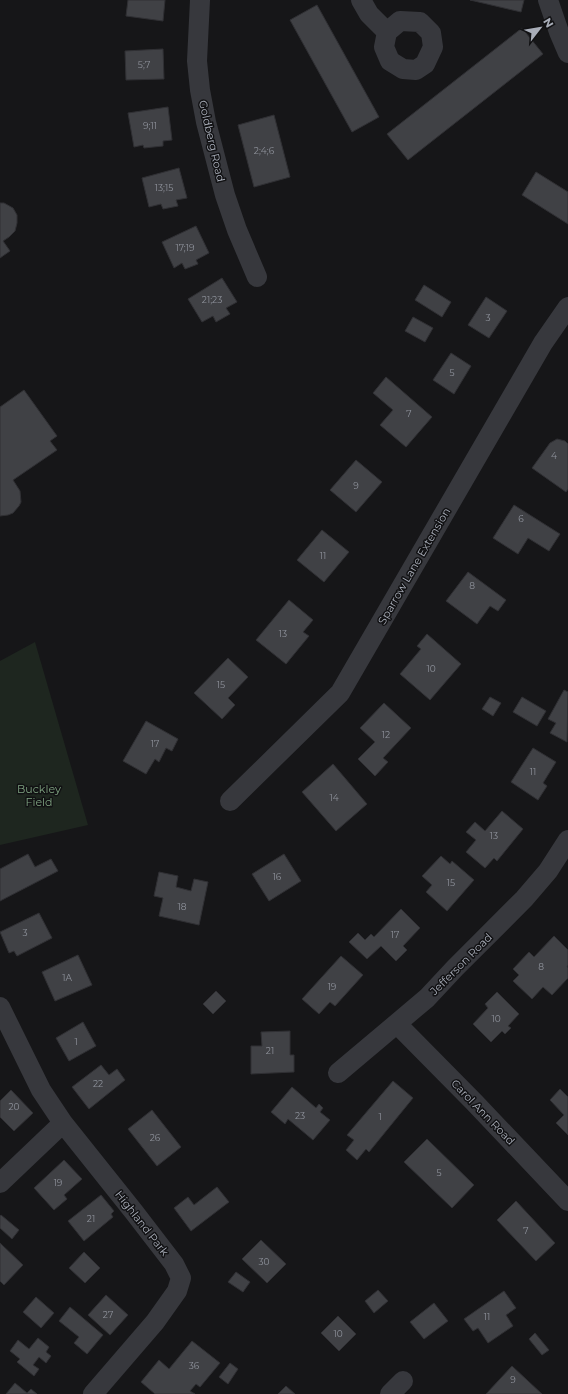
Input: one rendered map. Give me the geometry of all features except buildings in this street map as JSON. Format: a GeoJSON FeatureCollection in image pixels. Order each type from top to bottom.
{"type":"FeatureCollection","features":[{"type":"Feature","properties":{"kind":"street","name":"Goldberg Road"},"geometry":{"type":"LineString","coordinates":[[200,0],[197,61],[200,90],[206,122],[225,195],[237,230],[257,277]]}},
{"type":"Feature","properties":{"kind":"street"},"geometry":{"type":"LineString","coordinates":[[361,0],[369,14],[387,32]]}},
{"type":"Feature","properties":{"kind":"street"},"geometry":{"type":"LineString","coordinates":[[548,0],[568,53]]}},
{"type":"Feature","properties":{"kind":"street","name":"Sparrow Lane Extension"},"geometry":{"type":"LineString","coordinates":[[230,801],[340,693],[543,343],[568,307]]}},
{"type":"Feature","properties":{"kind":"street","name":"Jefferson Road"},"geometry":{"type":"LineString","coordinates":[[338,1073],[427,998],[524,899],[548,871],[568,840]]}},
{"type":"Feature","properties":{"kind":"street"},"geometry":{"type":"LineString","coordinates":[[0,1007],[41,1090],[63,1123],[0,1184]]}},
{"type":"Feature","properties":{"kind":"street","name":"Carol Ann Road"},"geometry":{"type":"LineString","coordinates":[[397,1024],[568,1201]]}},
{"type":"Feature","properties":{"kind":"street","name":"Highland Park"},"geometry":{"type":"LineString","coordinates":[[63,1123],[138,1217],[174,1264],[182,1278],[177,1291],[155,1322],[93,1394]]}},
{"type":"Feature","properties":{"kind":"green space","name":"Buckley Field"},"geometry":{"type":"Polygon","coordinates":[[[35,642],[88,825],[0,845],[0,661],[35,642]]]}}]}
